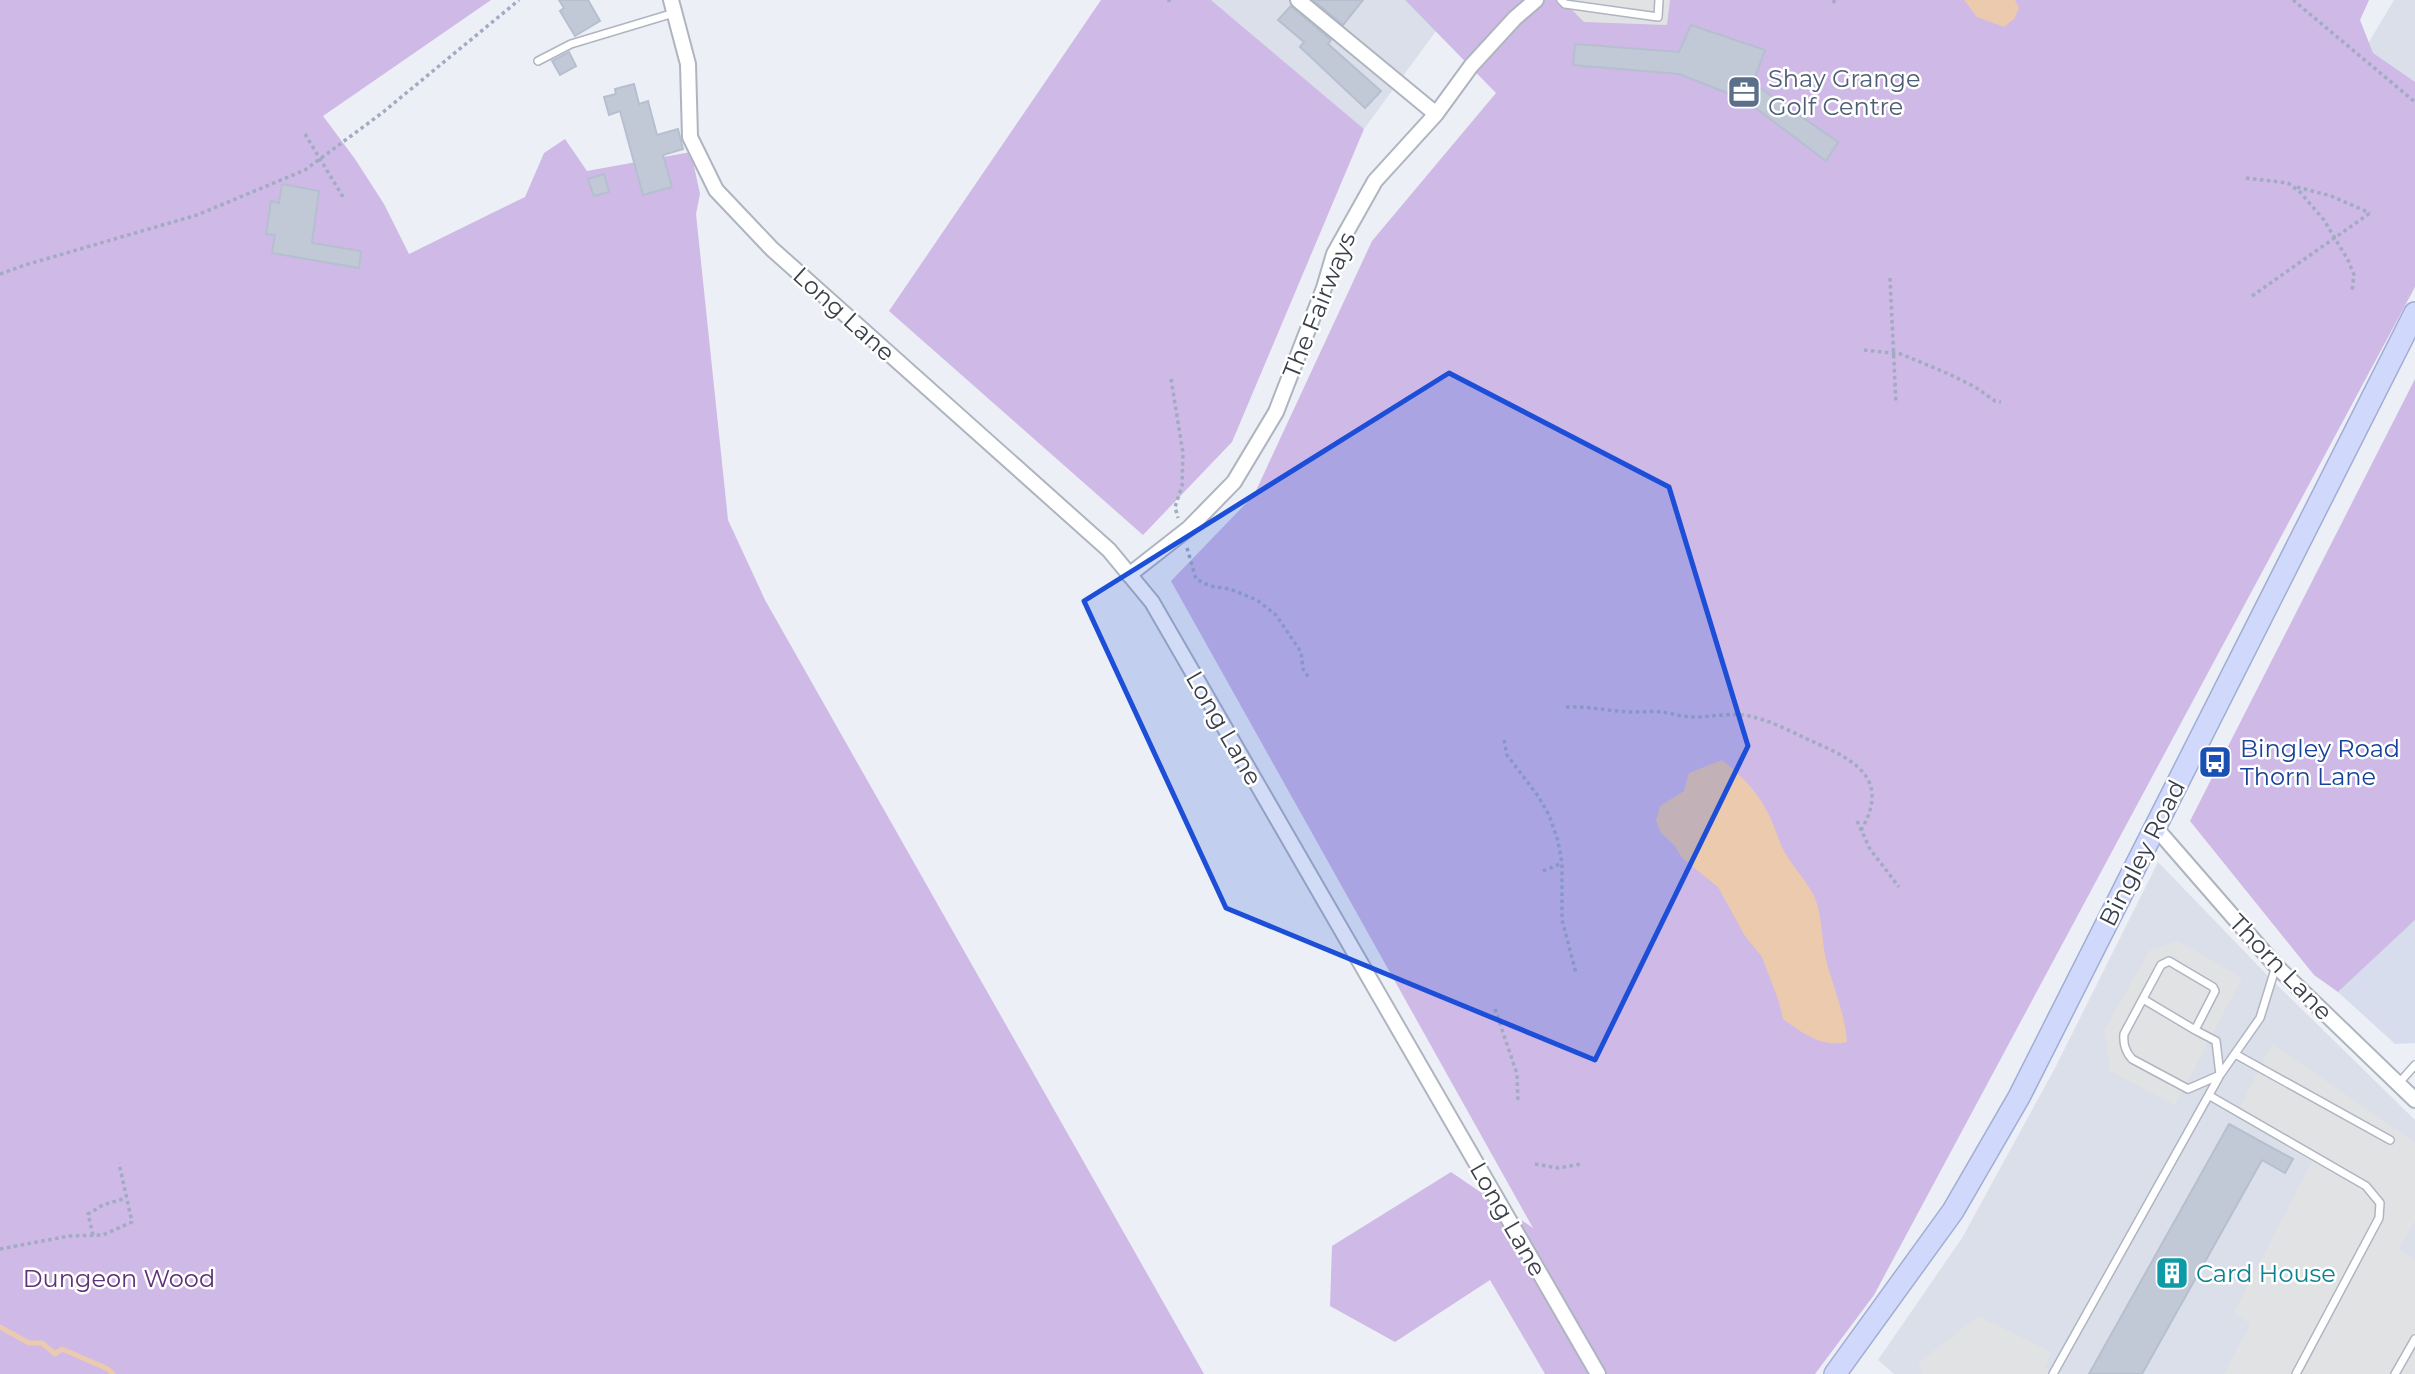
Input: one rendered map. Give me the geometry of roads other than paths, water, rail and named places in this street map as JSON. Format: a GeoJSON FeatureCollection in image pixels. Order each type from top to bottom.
{"type":"FeatureCollection","features":[{"type":"Feature","properties":{"kind":"main road","name":"Bingley Road"},"geometry":{"type":"LineString","coordinates":[[1835,1374],[1952,1211],[2012,1108],[2415,313]]}},
{"type":"Feature","properties":{"kind":"street"},"geometry":{"type":"LineString","coordinates":[[1298,0],[1436,114]]}},
{"type":"Feature","properties":{"kind":"street","name":"The Fairways"},"geometry":{"type":"LineString","coordinates":[[1129,575],[1189,528],[1234,482],[1276,412],[1324,288],[1334,254],[1375,181],[1436,114],[1471,66],[1515,18],[1536,0]]}},
{"type":"Feature","properties":{"kind":"street","name":"Long Lane"},"geometry":{"type":"LineString","coordinates":[[672,6],[688,64],[690,137],[716,190],[772,249],[1109,550],[1152,602],[1598,1374]]}},
{"type":"Feature","properties":{"kind":"street","name":"Thorn Lane"},"geometry":{"type":"LineString","coordinates":[[2155,827],[2276,966],[2415,1100]]}},
{"type":"Feature","properties":{"kind":"lane"},"geometry":{"type":"LineString","coordinates":[[1562,0],[1565,4],[1576,6],[1658,17],[1660,0]]}},
{"type":"Feature","properties":{"kind":"lane"},"geometry":{"type":"LineString","coordinates":[[538,61],[571,44],[672,6]]}},
{"type":"Feature","properties":{"kind":"lane"},"geometry":{"type":"LineString","coordinates":[[2195,1030],[2215,991],[2169,961],[2161,965],[2124,1034],[2123,1041],[2129,1056],[2188,1088],[2220,1075]]}},
{"type":"Feature","properties":{"kind":"lane"},"geometry":{"type":"LineString","coordinates":[[2053,1374],[2220,1075],[2260,1018],[2276,966]]}},
{"type":"Feature","properties":{"kind":"lane"},"geometry":{"type":"LineString","coordinates":[[2143,999],[2216,1041],[2220,1075]]}},
{"type":"Feature","properties":{"kind":"lane"},"geometry":{"type":"LineString","coordinates":[[2235,1054],[2390,1140]]}},
{"type":"Feature","properties":{"kind":"lane"},"geometry":{"type":"LineString","coordinates":[[2398,1084],[2415,1065]]}},
{"type":"Feature","properties":{"kind":"lane"},"geometry":{"type":"LineString","coordinates":[[2210,1096],[2366,1186],[2380,1203],[2379,1218],[2296,1374]]}},
{"type":"Feature","properties":{"kind":"lane"},"geometry":{"type":"LineString","coordinates":[[2395,1374],[2415,1339]]}},
{"type":"Feature","properties":{"kind":"waterway"},"geometry":{"type":"LineString","coordinates":[[0,1327],[29,1343],[42,1343],[55,1354],[62,1349],[108,1369],[113,1374]]}},
{"type":"Feature","properties":{"kind":"place","name":"Shay Grange Golf Centre"},"geometry":{"type":"Point","coordinates":[1744,92]}},
{"type":"Feature","properties":{"kind":"place","name":"Bingley Road Thorn Lane"},"geometry":{"type":"Point","coordinates":[2215,762]}},
{"type":"Feature","properties":{"kind":"place","name":"Card House"},"geometry":{"type":"Point","coordinates":[2172,1273]}},
{"type":"Feature","properties":{"kind":"park label","name":"Dungeon Wood"},"geometry":{"type":"Point","coordinates":[119,1278]}}]}
